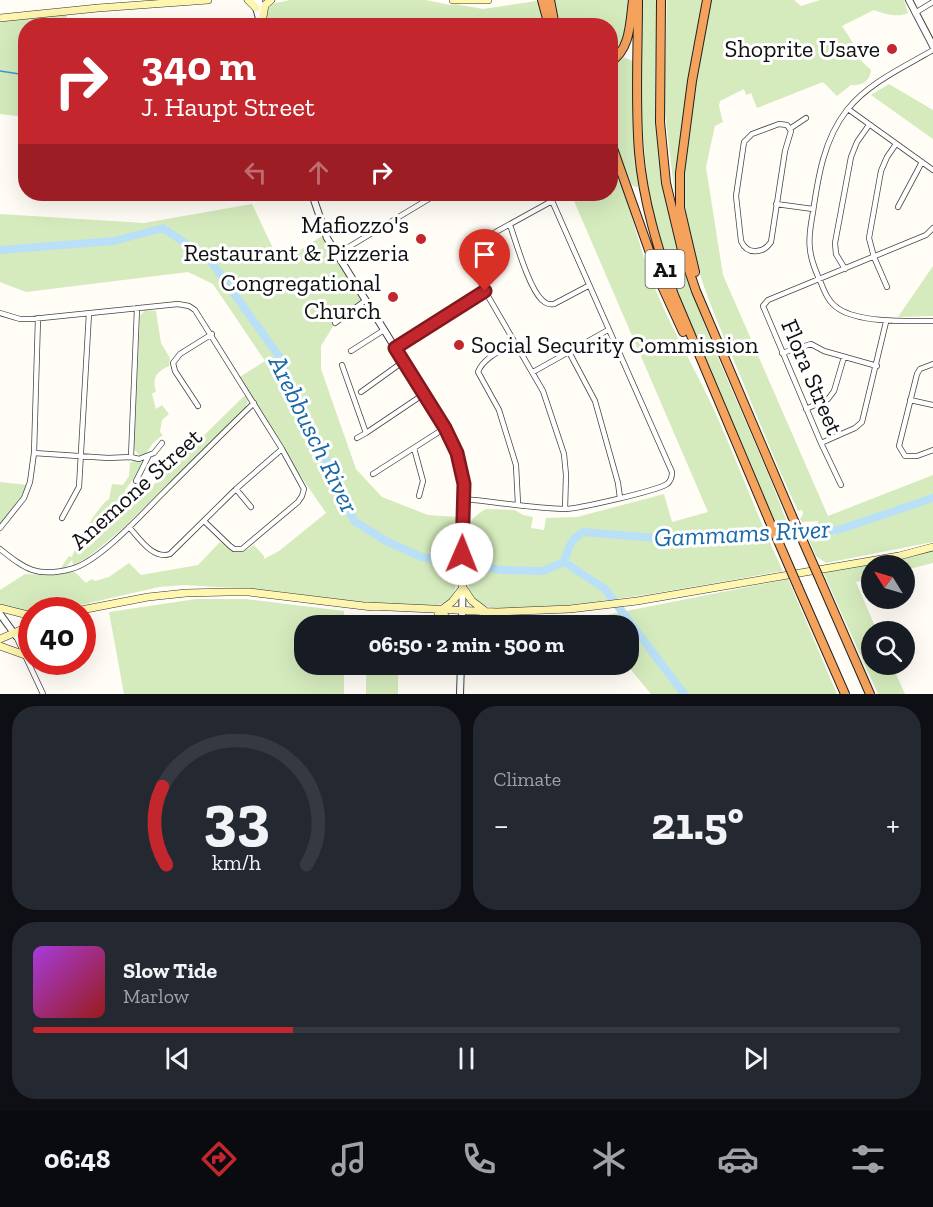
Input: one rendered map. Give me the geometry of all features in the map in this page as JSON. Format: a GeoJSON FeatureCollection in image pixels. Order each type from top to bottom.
{"type":"FeatureCollection","features":[{"type":"Feature","properties":{"kind":"highway"},"geometry":{"type":"LineString","coordinates":[[542,0],[547,18]]}},
{"type":"Feature","properties":{"kind":"highway"},"geometry":{"type":"LineString","coordinates":[[550,0],[553,18]]}},
{"type":"Feature","properties":{"kind":"highway"},"geometry":{"type":"LineString","coordinates":[[618,57],[628,38],[633,0]]}},
{"type":"Feature","properties":{"kind":"highway","name":"A1"},"geometry":{"type":"LineString","coordinates":[[638,0],[639,154],[647,201],[662,261],[718,402],[845,694]]}},
{"type":"Feature","properties":{"kind":"highway","name":"A1"},"geometry":{"type":"LineString","coordinates":[[661,0],[660,122],[666,183],[682,250],[696,291],[870,694]]}},
{"type":"Feature","properties":{"kind":"highway"},"geometry":{"type":"LineString","coordinates":[[707,0],[682,151],[680,208],[694,268],[719,344]]}},
{"type":"Feature","properties":{"kind":"highway"},"geometry":{"type":"LineString","coordinates":[[618,163],[661,284],[718,402]]}},
{"type":"Feature","properties":{"kind":"main road"},"geometry":{"type":"LineString","coordinates":[[0,18],[98,4],[208,0]]}},
{"type":"Feature","properties":{"kind":"main road"},"geometry":{"type":"LineString","coordinates":[[248,0],[256,8]]}},
{"type":"Feature","properties":{"kind":"main road"},"geometry":{"type":"LineString","coordinates":[[263,17],[266,5],[271,0]]}},
{"type":"Feature","properties":{"kind":"main road"},"geometry":{"type":"LineString","coordinates":[[453,0],[488,0]]}},
{"type":"Feature","properties":{"kind":"main road"},"geometry":{"type":"LineString","coordinates":[[96,607],[148,597],[186,593],[249,592],[380,609],[485,613],[570,609],[638,601],[899,556],[933,547]]}},
{"type":"Feature","properties":{"kind":"main road"},"geometry":{"type":"LineString","coordinates":[[440,611],[452,602],[462,587],[485,613]]}},
{"type":"Feature","properties":{"kind":"main road"},"geometry":{"type":"LineString","coordinates":[[0,608],[18,612]]}},
{"type":"Feature","properties":{"kind":"main road"},"geometry":{"type":"LineString","coordinates":[[440,611],[444,615]]}},
{"type":"Feature","properties":{"kind":"main road"},"geometry":{"type":"LineString","coordinates":[[0,643],[18,634]]}},
{"type":"Feature","properties":{"kind":"main road"},"geometry":{"type":"LineString","coordinates":[[0,643],[18,652]]}},
{"type":"Feature","properties":{"kind":"street"},"geometry":{"type":"LineString","coordinates":[[254,0],[260,18]]}},
{"type":"Feature","properties":{"kind":"street"},"geometry":{"type":"LineString","coordinates":[[259,0],[263,17]]}},
{"type":"Feature","properties":{"kind":"street"},"geometry":{"type":"LineString","coordinates":[[909,0],[933,48],[882,80],[848,109],[828,144],[813,209],[809,248],[819,280],[829,300],[838,309],[886,321],[933,321]]}},
{"type":"Feature","properties":{"kind":"street"},"geometry":{"type":"LineString","coordinates":[[915,13],[933,2]]}},
{"type":"Feature","properties":{"kind":"street"},"geometry":{"type":"LineString","coordinates":[[848,109],[933,170]]}},
{"type":"Feature","properties":{"kind":"street"},"geometry":{"type":"LineString","coordinates":[[791,128],[779,124],[752,134],[744,142],[736,204],[741,241],[746,249],[756,251],[770,245],[791,128],[806,118]]}},
{"type":"Feature","properties":{"kind":"street"},"geometry":{"type":"LineString","coordinates":[[844,269],[836,254],[835,243],[851,157],[857,142],[869,125]]}},
{"type":"Feature","properties":{"kind":"street"},"geometry":{"type":"LineString","coordinates":[[887,287],[874,257],[870,238],[880,171],[896,144]]}},
{"type":"Feature","properties":{"kind":"street"},"geometry":{"type":"LineString","coordinates":[[898,207],[922,162]]}},
{"type":"Feature","properties":{"kind":"street"},"geometry":{"type":"LineString","coordinates":[[314,201],[323,228],[337,254],[454,444],[464,484],[462,613]]}},
{"type":"Feature","properties":{"kind":"street"},"geometry":{"type":"LineString","coordinates":[[337,254],[425,201]]}},
{"type":"Feature","properties":{"kind":"street"},"geometry":{"type":"LineString","coordinates":[[464,499],[565,509],[620,498],[662,486],[669,482],[672,472],[552,201],[468,248],[467,254],[485,291],[543,391],[564,454],[565,509]]}},
{"type":"Feature","properties":{"kind":"street"},"geometry":{"type":"LineString","coordinates":[[776,204],[813,209]]}},
{"type":"Feature","properties":{"kind":"street"},"geometry":{"type":"LineString","coordinates":[[510,225],[526,270],[543,302],[548,305],[554,304],[588,286]]}},
{"type":"Feature","properties":{"kind":"street"},"geometry":{"type":"LineString","coordinates":[[819,280],[926,235],[933,228]]}},
{"type":"Feature","properties":{"kind":"street","name":"Flora Street"},"geometry":{"type":"LineString","coordinates":[[819,280],[768,300],[763,306],[841,485]]}},
{"type":"Feature","properties":{"kind":"street"},"geometry":{"type":"LineString","coordinates":[[395,348],[485,291]]}},
{"type":"Feature","properties":{"kind":"street"},"geometry":{"type":"LineString","coordinates":[[335,323],[366,300]]}},
{"type":"Feature","properties":{"kind":"street"},"geometry":{"type":"LineString","coordinates":[[0,313],[25,319],[178,304],[189,306],[197,313],[212,334],[303,486],[303,496],[298,502],[242,549],[238,550],[230,546],[204,521]]}},
{"type":"Feature","properties":{"kind":"street"},"geometry":{"type":"LineString","coordinates":[[131,457],[137,308]]}},
{"type":"Feature","properties":{"kind":"street"},"geometry":{"type":"LineString","coordinates":[[62,518],[78,490],[89,313]]}},
{"type":"Feature","properties":{"kind":"street"},"geometry":{"type":"LineString","coordinates":[[0,528],[27,493],[30,482],[34,453],[38,318]]}},
{"type":"Feature","properties":{"kind":"street"},"geometry":{"type":"LineString","coordinates":[[821,443],[855,428],[862,422],[886,321]]}},
{"type":"Feature","properties":{"kind":"street"},"geometry":{"type":"LineString","coordinates":[[351,351],[384,330]]}},
{"type":"Feature","properties":{"kind":"street"},"geometry":{"type":"LineString","coordinates":[[533,372],[608,330]]}},
{"type":"Feature","properties":{"kind":"street"},"geometry":{"type":"LineString","coordinates":[[198,406],[175,371],[173,363],[180,354],[212,334]]}},
{"type":"Feature","properties":{"kind":"street"},"geometry":{"type":"LineString","coordinates":[[514,343],[486,361],[478,372],[499,410],[514,458],[518,477],[518,504]]}},
{"type":"Feature","properties":{"kind":"street"},"geometry":{"type":"LineString","coordinates":[[782,353],[812,344],[824,351],[877,366]]}},
{"type":"Feature","properties":{"kind":"street"},"geometry":{"type":"LineString","coordinates":[[569,352],[596,401],[620,498]]}},
{"type":"Feature","properties":{"kind":"street"},"geometry":{"type":"LineString","coordinates":[[806,409],[831,396],[844,357]]}},
{"type":"Feature","properties":{"kind":"street"},"geometry":{"type":"LineString","coordinates":[[361,392],[404,361]]}},
{"type":"Feature","properties":{"kind":"street"},"geometry":{"type":"LineString","coordinates":[[933,364],[920,369],[917,374],[899,446],[900,452],[911,458],[933,450]]}},
{"type":"Feature","properties":{"kind":"street"},"geometry":{"type":"LineString","coordinates":[[342,365],[366,434]]}},
{"type":"Feature","properties":{"kind":"street"},"geometry":{"type":"LineString","coordinates":[[357,438],[424,394]]}},
{"type":"Feature","properties":{"kind":"street"},"geometry":{"type":"LineString","coordinates":[[910,400],[933,405]]}},
{"type":"Feature","properties":{"kind":"street","name":"Anemone Street"},"geometry":{"type":"LineString","coordinates":[[0,549],[29,570],[51,572],[72,569],[95,556],[129,527],[254,403]]}},
{"type":"Feature","properties":{"kind":"street"},"geometry":{"type":"LineString","coordinates":[[373,474],[445,428]]}},
{"type":"Feature","properties":{"kind":"street"},"geometry":{"type":"LineString","coordinates":[[136,481],[148,457],[162,443]]}},
{"type":"Feature","properties":{"kind":"street"},"geometry":{"type":"LineString","coordinates":[[414,448],[423,482],[420,496]]}},
{"type":"Feature","properties":{"kind":"street"},"geometry":{"type":"LineString","coordinates":[[129,527],[154,553],[165,556],[170,554],[236,489],[282,449]]}},
{"type":"Feature","properties":{"kind":"street"},"geometry":{"type":"LineString","coordinates":[[34,453],[139,459],[148,457]]}},
{"type":"Feature","properties":{"kind":"street"},"geometry":{"type":"LineString","coordinates":[[236,489],[251,507]]}},
{"type":"Feature","properties":{"kind":"street"},"geometry":{"type":"LineString","coordinates":[[0,614],[18,641]]}},
{"type":"Feature","properties":{"kind":"street"},"geometry":{"type":"LineString","coordinates":[[34,675],[43,694]]}},
{"type":"Feature","properties":{"kind":"street"},"geometry":{"type":"LineString","coordinates":[[460,694],[461,675]]}},
{"type":"Feature","properties":{"kind":"green space"},"geometry":{"type":"Polygon","coordinates":[[[290,0],[426,0],[483,9],[536,1],[540,5],[543,18],[267,18],[266,13],[271,4],[290,0]]]}},
{"type":"Feature","properties":{"kind":"green space"},"geometry":{"type":"Polygon","coordinates":[[[555,0],[629,0],[627,24],[618,49],[618,18],[559,18],[555,0]]]}},
{"type":"Feature","properties":{"kind":"green space"},"geometry":{"type":"Polygon","coordinates":[[[643,0],[658,0],[656,79],[659,157],[678,249],[706,328],[786,520],[774,522],[688,324],[661,242],[651,200],[644,150],[641,75],[643,0]]]}},
{"type":"Feature","properties":{"kind":"green space"},"geometry":{"type":"Polygon","coordinates":[[[667,0],[702,0],[682,128],[678,206],[676,205],[664,105],[667,0]]]}},
{"type":"Feature","properties":{"kind":"green space"},"geometry":{"type":"Polygon","coordinates":[[[710,0],[794,0],[801,6],[820,0],[904,0],[908,13],[895,15],[874,10],[842,26],[855,46],[855,55],[871,70],[869,78],[864,82],[851,85],[837,96],[823,82],[757,108],[751,93],[746,95],[744,89],[720,101],[723,122],[715,126],[706,167],[723,275],[828,516],[933,475],[933,542],[826,563],[816,556],[805,530],[813,527],[819,521],[802,522],[800,519],[803,514],[802,510],[798,511],[767,440],[695,259],[686,214],[684,190],[685,143],[710,0]]]}},
{"type":"Feature","properties":{"kind":"green space"},"geometry":{"type":"Polygon","coordinates":[[[66,10],[67,18],[18,18],[18,116],[0,114],[0,18],[66,10]]]}},
{"type":"Feature","properties":{"kind":"green space"},"geometry":{"type":"Polygon","coordinates":[[[623,57],[633,61],[633,113],[638,187],[632,185],[618,151],[618,61],[623,57]]]}},
{"type":"Feature","properties":{"kind":"green space"},"geometry":{"type":"Polygon","coordinates":[[[889,84],[933,110],[933,139],[871,95],[889,84]]]}},
{"type":"Feature","properties":{"kind":"green space"},"geometry":{"type":"Polygon","coordinates":[[[618,171],[657,293],[715,411],[783,571],[626,598],[535,608],[502,608],[482,604],[469,587],[466,573],[467,531],[474,517],[486,509],[515,510],[533,517],[531,528],[544,530],[546,518],[577,517],[664,494],[672,522],[708,512],[574,201],[618,201],[618,171]]]}},
{"type":"Feature","properties":{"kind":"green space"},"geometry":{"type":"Polygon","coordinates":[[[252,204],[280,263],[325,234],[366,300],[335,323],[321,346],[321,369],[356,469],[382,497],[428,515],[459,517],[458,571],[451,598],[434,606],[368,603],[267,590],[184,585],[159,587],[96,601],[96,597],[18,597],[18,610],[0,604],[0,590],[25,574],[55,575],[75,572],[86,583],[92,579],[95,581],[109,577],[129,563],[141,575],[198,565],[220,542],[241,552],[254,545],[264,559],[279,551],[326,513],[282,449],[238,378],[265,361],[213,284],[188,272],[26,292],[0,282],[0,214],[144,223],[252,204]]]}},
{"type":"Feature","properties":{"kind":"green space"},"geometry":{"type":"Polygon","coordinates":[[[933,266],[933,316],[898,317],[933,266]]]}},
{"type":"Feature","properties":{"kind":"green space"},"geometry":{"type":"Polygon","coordinates":[[[145,310],[156,311],[161,343],[170,358],[169,366],[156,376],[156,391],[152,394],[156,409],[162,405],[169,414],[162,420],[160,432],[163,435],[153,443],[146,454],[139,455],[134,449],[140,316],[145,310]]]}},
{"type":"Feature","properties":{"kind":"green space"},"geometry":{"type":"Polygon","coordinates":[[[244,396],[248,400],[246,407],[120,531],[87,558],[73,565],[72,560],[65,568],[60,569],[69,556],[72,557],[94,517],[109,499],[112,484],[123,485],[129,476],[130,463],[143,462],[125,490],[126,509],[128,510],[244,396]]]}},
{"type":"Feature","properties":{"kind":"green space"},"geometry":{"type":"Polygon","coordinates":[[[0,482],[28,485],[22,497],[0,524],[0,482]]]}},
{"type":"Feature","properties":{"kind":"green space"},"geometry":{"type":"Polygon","coordinates":[[[933,551],[933,563],[915,568],[915,556],[933,551]]]}},
{"type":"Feature","properties":{"kind":"green space"},"geometry":{"type":"Polygon","coordinates":[[[861,565],[861,581],[856,582],[861,594],[861,609],[868,609],[873,621],[861,621],[861,656],[823,572],[861,565]]]}},
{"type":"Feature","properties":{"kind":"green space"},"geometry":{"type":"Polygon","coordinates":[[[788,579],[837,694],[651,694],[635,675],[639,675],[639,615],[606,615],[788,579]]]}},
{"type":"Feature","properties":{"kind":"green space"},"geometry":{"type":"Polygon","coordinates":[[[196,599],[245,599],[344,611],[344,615],[294,615],[294,675],[344,675],[344,694],[124,694],[109,612],[196,599]]]}},
{"type":"Feature","properties":{"kind":"green space"},"geometry":{"type":"Polygon","coordinates":[[[366,675],[398,675],[398,694],[366,694],[366,675]]]}},
{"type":"Feature","properties":{"kind":"green space"},"geometry":{"type":"Polygon","coordinates":[[[869,675],[896,675],[905,694],[878,694],[869,675]]]}},
{"type":"Feature","properties":{"kind":"waterway"},"geometry":{"type":"LineString","coordinates":[[0,71],[18,74]]}},
{"type":"Feature","properties":{"kind":"waterway","name":"Arebbusch River"},"geometry":{"type":"LineString","coordinates":[[0,250],[114,241],[163,228],[210,260],[278,355],[354,521],[386,541],[421,557],[501,570],[543,571],[564,562],[605,589],[684,694]]}},
{"type":"Feature","properties":{"kind":"waterway","name":"Gammams River"},"geometry":{"type":"LineString","coordinates":[[564,562],[570,544],[583,532],[667,539],[838,530],[933,498]]}},
{"type":"Feature","properties":{"kind":"place","name":"Shoprite Usave"},"geometry":{"type":"Point","coordinates":[892,49]}},
{"type":"Feature","properties":{"kind":"place","name":"Mafiozzo's Restaurant & Pizzeria"},"geometry":{"type":"Point","coordinates":[421,239]}},
{"type":"Feature","properties":{"kind":"place","name":"Congregational Church"},"geometry":{"type":"Point","coordinates":[393,297]}},
{"type":"Feature","properties":{"kind":"place","name":"Social Security Commission"},"geometry":{"type":"Point","coordinates":[459,345]}},
{"type":"Feature","properties":{"kind":"route"},"geometry":{"type":"LineString","coordinates":[[462,554],[464,484],[457,453],[445,428],[395,348],[485,291]]}}]}
